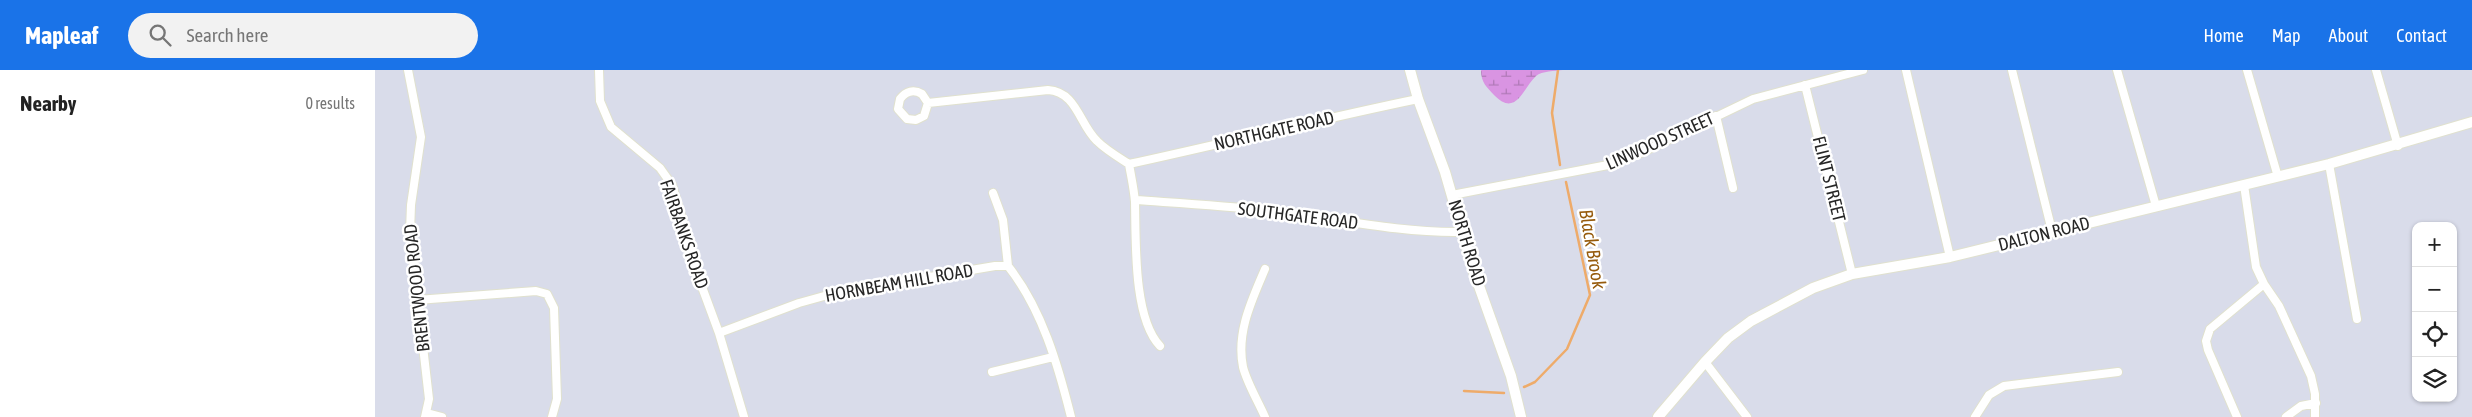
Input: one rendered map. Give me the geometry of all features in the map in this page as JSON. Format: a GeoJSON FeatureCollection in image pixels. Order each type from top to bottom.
{"type":"FeatureCollection","features":[{"type":"Feature","properties":{"kind":"street","name":"BRENTWOOD ROAD"},"geometry":{"type":"LineString","coordinates":[[407,70],[421,137],[410,224],[429,399],[426,415]]}},
{"type":"Feature","properties":{"kind":"street","name":"FAIRBANKS ROAD"},"geometry":{"type":"LineString","coordinates":[[599,70],[600,101],[611,126],[660,168],[671,185],[702,288],[719,333]]}},
{"type":"Feature","properties":{"kind":"street","name":"NORTH ROAD"},"geometry":{"type":"LineString","coordinates":[[1410,70],[1511,376],[1521,417]]}},
{"type":"Feature","properties":{"kind":"street","name":"LINWOOD STREET"},"geometry":{"type":"LineString","coordinates":[[1452,195],[1609,165],[1643,152],[1753,99],[1863,70]]}},
{"type":"Feature","properties":{"kind":"street"},"geometry":{"type":"LineString","coordinates":[[1906,70],[1949,257]]}},
{"type":"Feature","properties":{"kind":"street"},"geometry":{"type":"LineString","coordinates":[[2012,70],[2052,231]]}},
{"type":"Feature","properties":{"kind":"street"},"geometry":{"type":"LineString","coordinates":[[2117,70],[2156,206]]}},
{"type":"Feature","properties":{"kind":"street"},"geometry":{"type":"LineString","coordinates":[[2247,70],[2278,177]]}},
{"type":"Feature","properties":{"kind":"street"},"geometry":{"type":"LineString","coordinates":[[2376,70],[2398,146]]}},
{"type":"Feature","properties":{"kind":"street","name":"FLINT STREET"},"geometry":{"type":"LineString","coordinates":[[1805,84],[1853,274]]}},
{"type":"Feature","properties":{"kind":"street"},"geometry":{"type":"LineString","coordinates":[[927,103],[1048,90],[1060,92],[1074,104],[1087,129],[1097,141],[1129,164],[1135,200],[1135,237],[1144,312],[1151,337],[1160,346]]}},
{"type":"Feature","properties":{"kind":"street","name":"NORTHGATE ROAD"},"geometry":{"type":"LineString","coordinates":[[1129,164],[1309,121],[1418,99]]}},
{"type":"Feature","properties":{"kind":"street"},"geometry":{"type":"LineString","coordinates":[[1716,116],[1733,188]]}},
{"type":"Feature","properties":{"kind":"street","name":"DALTON ROAD"},"geometry":{"type":"LineString","coordinates":[[1658,417],[1728,338],[1751,321],[1813,288],[1853,274],[1949,257],[2278,177],[2398,146],[2472,122]]}},
{"type":"Feature","properties":{"kind":"street"},"geometry":{"type":"LineString","coordinates":[[2329,164],[2357,319]]}},
{"type":"Feature","properties":{"kind":"street"},"geometry":{"type":"LineString","coordinates":[[2244,184],[2256,267],[2264,284],[2279,306],[2311,376],[2316,403],[2315,417]]}},
{"type":"Feature","properties":{"kind":"street"},"geometry":{"type":"LineString","coordinates":[[993,193],[1003,220],[1008,266],[1031,299],[1053,357],[1071,417]]}},
{"type":"Feature","properties":{"kind":"street","name":"SOUTHGATE ROAD"},"geometry":{"type":"LineString","coordinates":[[1135,200],[1244,208],[1374,226],[1439,232],[1462,232]]}},
{"type":"Feature","properties":{"kind":"street","name":"HORNBEAM HILL ROAD"},"geometry":{"type":"LineString","coordinates":[[719,333],[799,303],[835,293],[995,266],[1008,266]]}},
{"type":"Feature","properties":{"kind":"street"},"geometry":{"type":"LineString","coordinates":[[1265,269],[1250,305],[1242,335],[1243,368],[1265,417]]}},
{"type":"Feature","properties":{"kind":"street"},"geometry":{"type":"LineString","coordinates":[[2237,417],[2208,350],[2206,341],[2210,328],[2264,284]]}},
{"type":"Feature","properties":{"kind":"street"},"geometry":{"type":"LineString","coordinates":[[417,300],[536,291],[547,294],[554,308],[557,399],[552,417]]}},
{"type":"Feature","properties":{"kind":"street"},"geometry":{"type":"LineString","coordinates":[[719,333],[744,417]]}},
{"type":"Feature","properties":{"kind":"street"},"geometry":{"type":"LineString","coordinates":[[992,372],[1053,357]]}},
{"type":"Feature","properties":{"kind":"street"},"geometry":{"type":"LineString","coordinates":[[1705,362],[1747,417]]}},
{"type":"Feature","properties":{"kind":"street"},"geometry":{"type":"LineString","coordinates":[[1975,417],[1989,395],[2004,386],[2118,372]]}},
{"type":"Feature","properties":{"kind":"street"},"geometry":{"type":"LineString","coordinates":[[2286,417],[2301,406],[2316,403]]}},
{"type":"Feature","properties":{"kind":"street"},"geometry":{"type":"LineString","coordinates":[[426,415],[442,417]]}},
{"type":"Feature","properties":{"kind":"green space"},"geometry":{"type":"Polygon","coordinates":[[[1481,70],[1563,70],[1539,74],[1531,81],[1518,99],[1508,103],[1494,95],[1487,87],[1483,82],[1481,70]]]}},
{"type":"Feature","properties":{"kind":"waterway","name":"Black Brook"},"geometry":{"type":"LineString","coordinates":[[1558,70],[1552,113],[1560,165]]}},
{"type":"Feature","properties":{"kind":"waterway","name":"Black Brook"},"geometry":{"type":"LineString","coordinates":[[1524,387],[1535,382],[1567,349],[1590,295],[1566,182]]}},
{"type":"Feature","properties":{"kind":"waterway","name":"Black Brook"},"geometry":{"type":"LineString","coordinates":[[1464,391],[1504,393]]}}]}
